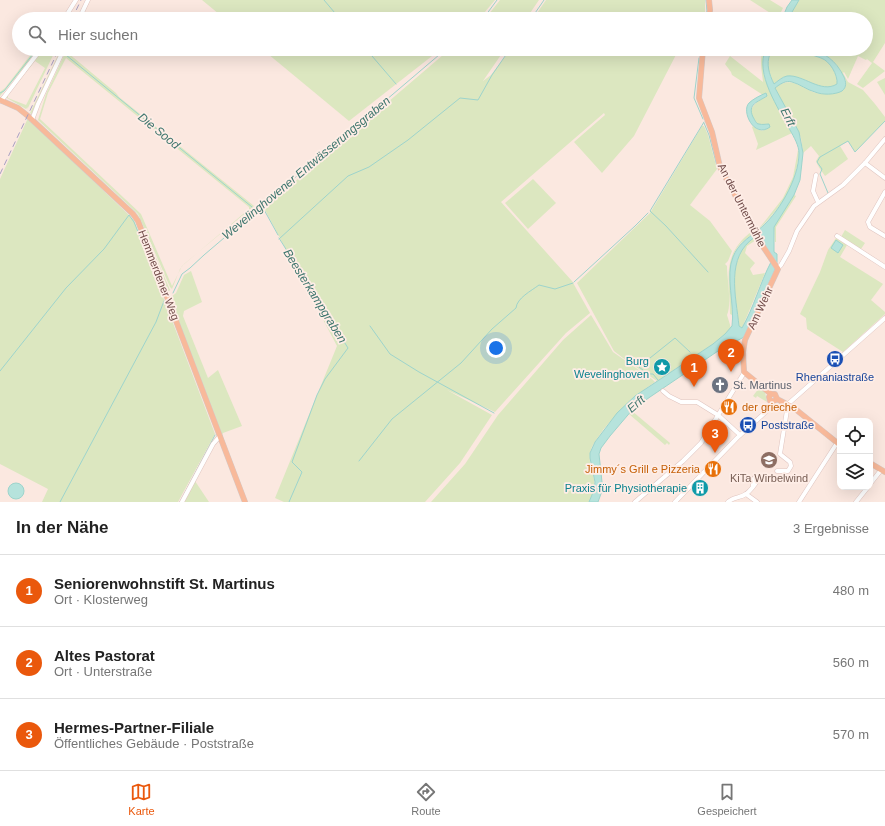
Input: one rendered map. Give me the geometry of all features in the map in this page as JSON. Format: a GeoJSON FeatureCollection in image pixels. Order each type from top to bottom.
{"type":"FeatureCollection","features":[{"type":"Feature","properties":{"kind":"main road"},"geometry":{"type":"LineString","coordinates":[[709,0],[710,12]]}},
{"type":"Feature","properties":{"kind":"main road","name":"An der Untermühle"},"geometry":{"type":"LineString","coordinates":[[702,56],[699,83],[699,100],[712,132],[721,169],[756,235],[770,258],[777,266]]}},
{"type":"Feature","properties":{"kind":"main road","name":"Hemmerdener Weg"},"geometry":{"type":"LineString","coordinates":[[0,100],[19,109],[32,120],[137,219],[245,502]]}},
{"type":"Feature","properties":{"kind":"main road","name":"Am Wehr"},"geometry":{"type":"LineString","coordinates":[[744,374],[743,361],[745,340],[777,272],[777,266]]}},
{"type":"Feature","properties":{"kind":"main road"},"geometry":{"type":"LineString","coordinates":[[744,374],[771,394],[776,395],[775,400],[788,404],[837,442]]}},
{"type":"Feature","properties":{"kind":"main road"},"geometry":{"type":"LineString","coordinates":[[873,465],[883,471]]}},
{"type":"Feature","properties":{"kind":"street"},"geometry":{"type":"LineString","coordinates":[[68,12],[76,0]]}},
{"type":"Feature","properties":{"kind":"street"},"geometry":{"type":"LineString","coordinates":[[82,12],[88,0]]}},
{"type":"Feature","properties":{"kind":"street"},"geometry":{"type":"LineString","coordinates":[[0,100],[35,56]]}},
{"type":"Feature","properties":{"kind":"street"},"geometry":{"type":"LineString","coordinates":[[32,120],[61,56]]}},
{"type":"Feature","properties":{"kind":"street","name":"Am Wehr"},"geometry":{"type":"LineString","coordinates":[[777,266],[781,265],[790,249],[797,231],[810,210],[818,202],[841,187],[865,163],[885,139]]}},
{"type":"Feature","properties":{"kind":"street"},"geometry":{"type":"LineString","coordinates":[[865,163],[885,178]]}},
{"type":"Feature","properties":{"kind":"street"},"geometry":{"type":"LineString","coordinates":[[816,174],[813,191],[818,202]]}},
{"type":"Feature","properties":{"kind":"street"},"geometry":{"type":"LineString","coordinates":[[885,192],[868,222],[871,228],[885,236]]}},
{"type":"Feature","properties":{"kind":"street"},"geometry":{"type":"LineString","coordinates":[[837,236],[885,267]]}},
{"type":"Feature","properties":{"kind":"street"},"geometry":{"type":"LineString","coordinates":[[777,472],[788,471],[792,465],[780,454],[788,404],[885,318]]}},
{"type":"Feature","properties":{"kind":"street"},"geometry":{"type":"LineString","coordinates":[[635,502],[699,445],[744,374]]}},
{"type":"Feature","properties":{"kind":"street"},"geometry":{"type":"LineString","coordinates":[[663,391],[681,402],[697,402],[718,415],[740,435]]}},
{"type":"Feature","properties":{"kind":"street"},"geometry":{"type":"LineString","coordinates":[[675,502],[740,435],[769,409],[775,400]]}},
{"type":"Feature","properties":{"kind":"street"},"geometry":{"type":"LineString","coordinates":[[182,502],[215,441],[220,436]]}},
{"type":"Feature","properties":{"kind":"street"},"geometry":{"type":"LineString","coordinates":[[799,502],[837,447]]}},
{"type":"Feature","properties":{"kind":"street"},"geometry":{"type":"LineString","coordinates":[[873,481],[883,471]]}},
{"type":"Feature","properties":{"kind":"street"},"geometry":{"type":"LineString","coordinates":[[728,502],[731,499],[746,494],[753,486]]}},
{"type":"Feature","properties":{"kind":"street"},"geometry":{"type":"LineString","coordinates":[[856,502],[866,490]]}},
{"type":"Feature","properties":{"kind":"street"},"geometry":{"type":"LineString","coordinates":[[746,494],[757,502]]}},
{"type":"Feature","properties":{"kind":"green space"},"geometry":{"type":"Polygon","coordinates":[[[202,0],[495,0],[485,12],[217,12],[202,0]]]}},
{"type":"Feature","properties":{"kind":"green space"},"geometry":{"type":"Polygon","coordinates":[[[500,0],[539,0],[531,12],[491,12],[500,0]]]}},
{"type":"Feature","properties":{"kind":"green space"},"geometry":{"type":"Polygon","coordinates":[[[546,0],[705,0],[705,12],[538,12],[546,0]]]}},
{"type":"Feature","properties":{"kind":"green space"},"geometry":{"type":"Polygon","coordinates":[[[750,0],[770,0],[783,8],[781,12],[769,12],[750,0]]]}},
{"type":"Feature","properties":{"kind":"green space"},"geometry":{"type":"Polygon","coordinates":[[[799,0],[885,0],[885,43],[873,62],[885,71],[863,88],[857,84],[872,63],[867,59],[866,60],[858,56],[873,56],[873,12],[792,12],[799,0]]]}},
{"type":"Feature","properties":{"kind":"green space"},"geometry":{"type":"Polygon","coordinates":[[[30,56],[34,56],[0,96],[0,92],[5,88],[30,56]]]}},
{"type":"Feature","properties":{"kind":"green space"},"geometry":{"type":"Polygon","coordinates":[[[37,56],[53,56],[27,110],[28,107],[26,109],[7,98],[6,96],[37,56]],[[35,61],[8,95],[8,98],[26,105],[45,68],[35,61]]]}},
{"type":"Feature","properties":{"kind":"green space"},"geometry":{"type":"Polygon","coordinates":[[[58,56],[60,56],[33,115],[30,113],[58,56]]]}},
{"type":"Feature","properties":{"kind":"green space"},"geometry":{"type":"Polygon","coordinates":[[[64,56],[72,56],[119,97],[254,206],[197,253],[249,209],[249,207],[66,58],[48,93],[40,119],[141,214],[172,286],[178,274],[172,289],[138,214],[38,120],[46,94],[64,56]]]}},
{"type":"Feature","properties":{"kind":"green space"},"geometry":{"type":"Polygon","coordinates":[[[270,56],[432,56],[349,121],[270,56]]]}},
{"type":"Feature","properties":{"kind":"green space"},"geometry":{"type":"Polygon","coordinates":[[[442,56],[500,56],[483,81],[491,75],[506,56],[675,56],[634,136],[602,173],[574,142],[605,115],[604,113],[501,202],[572,281],[590,313],[566,333],[495,412],[447,390],[492,415],[460,463],[425,502],[284,502],[275,498],[337,346],[264,208],[442,56]]]}},
{"type":"Feature","properties":{"kind":"green space"},"geometry":{"type":"Polygon","coordinates":[[[730,56],[763,82],[762,56],[764,56],[764,76],[792,133],[756,150],[758,144],[752,127],[753,126],[761,130],[767,129],[766,124],[758,125],[751,115],[751,111],[755,104],[766,93],[763,95],[732,75],[725,64],[730,56]]]}},
{"type":"Feature","properties":{"kind":"green space"},"geometry":{"type":"Polygon","coordinates":[[[770,56],[814,56],[827,62],[833,69],[837,84],[831,87],[824,87],[797,77],[790,76],[780,79],[774,84],[768,62],[770,56]]]}},
{"type":"Feature","properties":{"kind":"green space"},"geometry":{"type":"Polygon","coordinates":[[[827,56],[858,56],[848,79],[844,72],[843,73],[848,82],[863,90],[885,117],[885,121],[855,152],[848,141],[840,146],[848,159],[825,176],[816,161],[819,156],[811,146],[803,153],[801,138],[775,88],[781,84],[790,82],[815,93],[832,94],[846,81],[840,69],[827,56]]]}},
{"type":"Feature","properties":{"kind":"green space"},"geometry":{"type":"Polygon","coordinates":[[[885,78],[885,95],[877,82],[885,78]]]}},
{"type":"Feature","properties":{"kind":"green space"},"geometry":{"type":"Polygon","coordinates":[[[28,118],[134,220],[215,434],[178,502],[42,502],[48,489],[0,464],[0,179],[28,118]]]}},
{"type":"Feature","properties":{"kind":"green space"},"geometry":{"type":"Polygon","coordinates":[[[35,119],[138,215],[170,290],[169,291],[166,291],[140,222],[35,121],[35,119]]]}},
{"type":"Feature","properties":{"kind":"green space"},"geometry":{"type":"Polygon","coordinates":[[[702,126],[704,126],[708,135],[717,169],[690,205],[710,221],[732,251],[728,261],[725,264],[727,266],[729,298],[727,315],[731,328],[713,344],[657,381],[614,351],[577,283],[650,213],[702,126]]]}},
{"type":"Feature","properties":{"kind":"green space"},"geometry":{"type":"Polygon","coordinates":[[[798,150],[796,172],[788,193],[774,213],[757,231],[783,198],[793,177],[798,150]]]}},
{"type":"Feature","properties":{"kind":"green space"},"geometry":{"type":"Polygon","coordinates":[[[533,179],[556,203],[528,229],[505,203],[533,179]]]}},
{"type":"Feature","properties":{"kind":"green space"},"geometry":{"type":"Polygon","coordinates":[[[794,195],[796,196],[776,227],[775,242],[775,223],[794,195]]]}},
{"type":"Feature","properties":{"kind":"green space"},"geometry":{"type":"Polygon","coordinates":[[[845,230],[865,243],[861,249],[841,237],[845,230]]]}},
{"type":"Feature","properties":{"kind":"green space"},"geometry":{"type":"Polygon","coordinates":[[[752,231],[753,233],[741,243],[735,251],[732,259],[730,278],[732,315],[730,314],[729,279],[731,259],[735,250],[742,240],[752,231]]]}},
{"type":"Feature","properties":{"kind":"green space"},"geometry":{"type":"Polygon","coordinates":[[[755,237],[756,240],[747,246],[745,253],[755,263],[750,269],[753,275],[765,273],[742,328],[739,327],[736,303],[736,266],[739,255],[746,245],[755,237]]]}},
{"type":"Feature","properties":{"kind":"green space"},"geometry":{"type":"Polygon","coordinates":[[[836,238],[847,245],[840,257],[883,284],[871,300],[885,312],[885,314],[843,352],[807,329],[806,318],[800,314],[820,272],[828,250],[836,238]]]}},
{"type":"Feature","properties":{"kind":"green space"},"geometry":{"type":"Polygon","coordinates":[[[191,271],[202,302],[184,311],[183,316],[208,378],[218,370],[242,426],[223,433],[222,435],[170,298],[176,293],[184,275],[191,271]]]}},
{"type":"Feature","properties":{"kind":"green space"},"geometry":{"type":"Polygon","coordinates":[[[591,315],[613,352],[655,382],[621,410],[603,430],[593,445],[590,454],[590,461],[595,483],[593,495],[589,502],[431,502],[465,464],[498,415],[563,340],[591,315]]]}},
{"type":"Feature","properties":{"kind":"green space"},"geometry":{"type":"Polygon","coordinates":[[[759,388],[765,392],[767,402],[757,396],[756,398],[753,396],[759,388]]]}},
{"type":"Feature","properties":{"kind":"green space"},"geometry":{"type":"Polygon","coordinates":[[[632,411],[670,443],[669,445],[667,443],[665,445],[629,414],[632,411]]]}},
{"type":"Feature","properties":{"kind":"green space"},"geometry":{"type":"Polygon","coordinates":[[[195,481],[209,502],[184,502],[195,481]]]}},
{"type":"Feature","properties":{"kind":"water"},"geometry":{"type":"Polygon","coordinates":[[[792,0],[799,0],[792,12],[785,12],[792,0]]]}},
{"type":"Feature","properties":{"kind":"water","name":"Erft"},"geometry":{"type":"Polygon","coordinates":[[[764,56],[770,56],[768,62],[769,69],[774,84],[782,78],[793,76],[825,87],[831,86],[837,84],[833,69],[827,62],[814,56],[825,56],[837,66],[846,83],[845,88],[842,91],[832,94],[818,93],[790,82],[783,83],[775,88],[799,132],[803,153],[800,180],[794,195],[774,227],[774,252],[777,254],[777,262],[774,272],[744,337],[718,351],[633,409],[610,436],[601,448],[599,454],[602,491],[598,502],[589,502],[594,490],[595,482],[590,453],[595,442],[617,413],[635,396],[713,344],[732,326],[733,318],[730,273],[735,252],[746,239],[765,224],[772,216],[780,206],[791,185],[798,163],[798,147],[769,91],[763,69],[764,56]],[[755,237],[746,245],[739,255],[736,266],[735,290],[739,326],[742,328],[750,312],[771,262],[755,237]]]}},
{"type":"Feature","properties":{"kind":"water"},"geometry":{"type":"Polygon","coordinates":[[[766,93],[767,96],[754,104],[751,109],[753,117],[757,123],[769,124],[770,127],[764,130],[754,127],[750,122],[747,107],[753,100],[766,93]]]}},
{"type":"Feature","properties":{"kind":"water"},"geometry":{"type":"Polygon","coordinates":[[[836,240],[843,245],[838,253],[831,248],[836,240]]]}},
{"type":"Feature","properties":{"kind":"water"},"geometry":{"type":"Polygon","coordinates":[[[16,483],[23,488],[24,491],[19,498],[16,499],[9,494],[8,491],[13,484],[16,483]]]}},
{"type":"Feature","properties":{"kind":"waterway"},"geometry":{"type":"LineString","coordinates":[[324,0],[334,12]]}},
{"type":"Feature","properties":{"kind":"waterway","name":"Wevelinghovener Entwässerungsgraben"},"geometry":{"type":"LineString","coordinates":[[488,12],[497,0]]}},
{"type":"Feature","properties":{"kind":"waterway"},"geometry":{"type":"LineString","coordinates":[[536,12],[544,0]]}},
{"type":"Feature","properties":{"kind":"waterway"},"geometry":{"type":"LineString","coordinates":[[706,0],[707,12]]}},
{"type":"Feature","properties":{"kind":"waterway","name":"Die Sood"},"geometry":{"type":"LineString","coordinates":[[0,93],[4,91],[32,56]]}},
{"type":"Feature","properties":{"kind":"waterway","name":"Die Sood"},"geometry":{"type":"LineString","coordinates":[[67,56],[252,207]]}},
{"type":"Feature","properties":{"kind":"waterway"},"geometry":{"type":"LineString","coordinates":[[372,56],[396,84]]}},
{"type":"Feature","properties":{"kind":"waterway","name":"Wevelinghovener Entwässerungsgraben"},"geometry":{"type":"LineString","coordinates":[[173,293],[182,274],[438,56]]}},
{"type":"Feature","properties":{"kind":"waterway"},"geometry":{"type":"LineString","coordinates":[[279,239],[348,176],[369,167],[408,140],[460,98],[478,100],[492,75],[505,56]]}},
{"type":"Feature","properties":{"kind":"waterway"},"geometry":{"type":"LineString","coordinates":[[699,58],[694,98],[703,119]]}},
{"type":"Feature","properties":{"kind":"waterway"},"geometry":{"type":"LineString","coordinates":[[828,193],[820,174],[822,169],[817,162],[820,157],[848,141],[855,152],[885,121]]}},
{"type":"Feature","properties":{"kind":"waterway"},"geometry":{"type":"LineString","coordinates":[[704,122],[650,211],[666,226],[708,272]]}},
{"type":"Feature","properties":{"kind":"waterway"},"geometry":{"type":"LineString","coordinates":[[704,123],[709,135],[717,166]]}},
{"type":"Feature","properties":{"kind":"waterway","name":"Beesterkampgraben"},"geometry":{"type":"LineString","coordinates":[[262,206],[278,235]]}},
{"type":"Feature","properties":{"kind":"waterway"},"geometry":{"type":"LineString","coordinates":[[574,282],[648,213]]}},
{"type":"Feature","properties":{"kind":"waterway"},"geometry":{"type":"LineString","coordinates":[[0,371],[66,288],[104,249],[129,215],[134,222],[163,293]]}},
{"type":"Feature","properties":{"kind":"waterway","name":"Beesterkampgraben"},"geometry":{"type":"LineString","coordinates":[[279,238],[348,348],[325,379],[317,395],[292,462],[302,472],[289,502]]}},
{"type":"Feature","properties":{"kind":"waterway"},"geometry":{"type":"LineString","coordinates":[[359,461],[392,419],[461,363],[492,329],[516,308],[519,301],[525,295],[539,285],[555,289],[573,283]]}},
{"type":"Feature","properties":{"kind":"waterway","name":"Wevelinghovener Entwässerungsgraben"},"geometry":{"type":"LineString","coordinates":[[60,502],[156,322],[164,301]]}},
{"type":"Feature","properties":{"kind":"waterway"},"geometry":{"type":"LineString","coordinates":[[370,326],[390,354],[419,372],[494,413]]}},
{"type":"Feature","properties":{"kind":"waterway"},"geometry":{"type":"LineString","coordinates":[[658,380],[653,374],[648,374],[639,367],[675,338],[690,352]]}},
{"type":"Feature","properties":{"kind":"waterway"},"geometry":{"type":"LineString","coordinates":[[180,502],[215,435]]}},
{"type":"Feature","properties":{"kind":"railway"},"geometry":{"type":"LineString","coordinates":[[75,12],[81,0]]}},
{"type":"Feature","properties":{"kind":"railway"},"geometry":{"type":"LineString","coordinates":[[0,174],[56,56]]}},
{"type":"Feature","properties":{"kind":"place","name":"Rhenaniastraße"},"geometry":{"type":"Point","coordinates":[835,359]}},
{"type":"Feature","properties":{"kind":"place","name":"Burg Wevelinghoven"},"geometry":{"type":"Point","coordinates":[662,367]}},
{"type":"Feature","properties":{"kind":"place","name":"Altes Pastorat"},"geometry":{"type":"Point","coordinates":[731,372]}},
{"type":"Feature","properties":{"kind":"place","name":"St. Martinus"},"geometry":{"type":"Point","coordinates":[720,385]}},
{"type":"Feature","properties":{"kind":"place","name":"Seniorenwohnstift St. Martinus"},"geometry":{"type":"Point","coordinates":[694,387]}},
{"type":"Feature","properties":{"kind":"place","name":"der grieche"},"geometry":{"type":"Point","coordinates":[729,407]}},
{"type":"Feature","properties":{"kind":"place","name":"Poststraße"},"geometry":{"type":"Point","coordinates":[748,425]}},
{"type":"Feature","properties":{"kind":"place","name":"Hermes-Partner-Filiale"},"geometry":{"type":"Point","coordinates":[715,453]}},
{"type":"Feature","properties":{"kind":"place","name":"KiTa Wirbelwind"},"geometry":{"type":"Point","coordinates":[769,460]}},
{"type":"Feature","properties":{"kind":"place","name":"Jimmy´s Grill e Pizzeria"},"geometry":{"type":"Point","coordinates":[713,469]}},
{"type":"Feature","properties":{"kind":"place","name":"Praxis für Physiotherapie"},"geometry":{"type":"Point","coordinates":[700,488]}}]}
